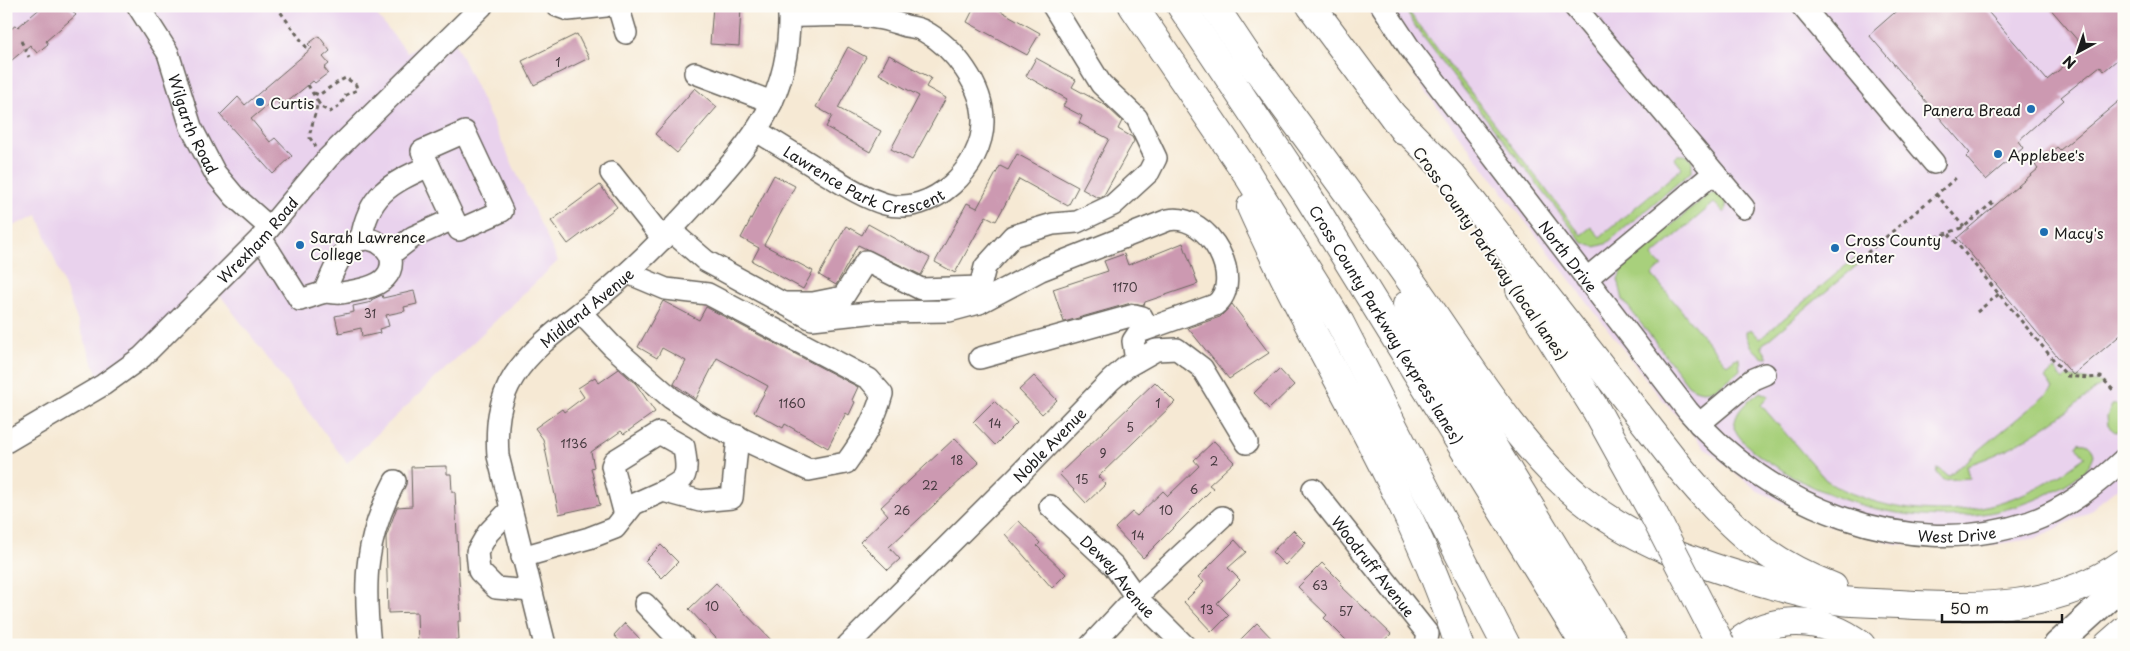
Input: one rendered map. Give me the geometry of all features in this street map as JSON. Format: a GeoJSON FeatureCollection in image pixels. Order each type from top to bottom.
{"type":"FeatureCollection","features":[{"type":"Feature","properties":{"kind":"highway"},"geometry":{"type":"LineString","coordinates":[[1133,6],[1213,123],[1299,255],[1340,323],[1506,645]]}},
{"type":"Feature","properties":{"kind":"highway","name":"Cross County Parkway (express lanes)"},"geometry":{"type":"LineString","coordinates":[[1181,6],[1322,217],[1585,645]]}},
{"type":"Feature","properties":{"kind":"highway","name":"Cross County Parkway (express lanes)"},"geometry":{"type":"LineString","coordinates":[[1214,6],[1370,245],[1614,645]]}},
{"type":"Feature","properties":{"kind":"highway","name":"Cross County Parkway (local lanes)"},"geometry":{"type":"LineString","coordinates":[[1312,6],[1533,309],[1596,410],[1653,513],[1721,645]]}},
{"type":"Feature","properties":{"kind":"highway"},"geometry":{"type":"LineString","coordinates":[[1246,53],[1369,220],[1509,419],[1546,464],[1581,498],[1618,524],[1676,554],[1725,572],[1785,589],[1840,601],[1975,607],[2027,603],[2061,594],[2088,583],[2124,563]]}},
{"type":"Feature","properties":{"kind":"highway"},"geometry":{"type":"LineString","coordinates":[[1394,117],[1452,176],[1681,469],[1718,513],[1755,546],[1796,571],[1842,590],[1900,604]]}},
{"type":"Feature","properties":{"kind":"highway"},"geometry":{"type":"LineString","coordinates":[[1213,123],[1257,222],[1418,539],[1444,601],[1459,645]]}},
{"type":"Feature","properties":{"kind":"highway"},"geometry":{"type":"LineString","coordinates":[[1735,645],[1764,628],[1797,622],[1826,625],[1852,637],[1861,645]]}},
{"type":"Feature","properties":{"kind":"highway"},"geometry":{"type":"LineString","coordinates":[[2108,645],[2124,631]]}},
{"type":"Feature","properties":{"kind":"main road"},"geometry":{"type":"LineString","coordinates":[[2057,645],[2124,584]]}},
{"type":"Feature","properties":{"kind":"street","name":"Wilgarth Road"},"geometry":{"type":"LineString","coordinates":[[138,6],[168,53],[192,127],[215,173],[265,233],[300,300],[324,292]]}},
{"type":"Feature","properties":{"kind":"street","name":"Wrexham Road"},"geometry":{"type":"LineString","coordinates":[[6,442],[103,385],[142,357],[265,233],[328,158],[482,6]]}},
{"type":"Feature","properties":{"kind":"street"},"geometry":{"type":"LineString","coordinates":[[556,6],[568,10],[606,6]]}},
{"type":"Feature","properties":{"kind":"street"},"geometry":{"type":"LineString","coordinates":[[618,6],[626,33]]}},
{"type":"Feature","properties":{"kind":"street"},"geometry":{"type":"LineString","coordinates":[[979,295],[985,267],[1013,236],[1052,224],[1077,222],[1113,205],[1149,172],[1156,158],[1137,118],[1101,84],[1053,6]]}},
{"type":"Feature","properties":{"kind":"street","name":"North Drive"},"geometry":{"type":"LineString","coordinates":[[1382,6],[1409,47],[1699,424],[1736,458],[1777,487]]}},
{"type":"Feature","properties":{"kind":"street"},"geometry":{"type":"LineString","coordinates":[[1574,6],[1744,208]]}},
{"type":"Feature","properties":{"kind":"street"},"geometry":{"type":"LineString","coordinates":[[1802,6],[1934,164]]}},
{"type":"Feature","properties":{"kind":"street","name":"Midland Avenue"},"geometry":{"type":"LineString","coordinates":[[545,645],[510,510],[497,440],[500,405],[508,386],[520,367],[533,353],[628,272],[667,235],[740,156],[757,131],[772,102],[784,68],[788,48],[789,11]]}},
{"type":"Feature","properties":{"kind":"street","name":"Lawrence Park Crescent"},"geometry":{"type":"LineString","coordinates":[[757,131],[856,192],[886,204],[913,204],[937,196],[952,184],[970,163],[979,145],[983,122],[980,101],[969,73],[953,54],[923,30],[875,18],[789,11]]}},
{"type":"Feature","properties":{"kind":"street"},"geometry":{"type":"LineString","coordinates":[[695,73],[772,102]]}},
{"type":"Feature","properties":{"kind":"street"},"geometry":{"type":"LineString","coordinates":[[465,132],[502,211],[459,230],[453,219],[422,151],[465,132]]}},
{"type":"Feature","properties":{"kind":"street"},"geometry":{"type":"LineString","coordinates":[[361,240],[364,220],[376,199],[391,185],[429,166]]}},
{"type":"Feature","properties":{"kind":"street"},"geometry":{"type":"LineString","coordinates":[[611,173],[667,235],[706,261],[781,304],[812,319],[877,312],[949,311],[979,295],[1168,220],[1178,218],[1188,220],[1211,237],[1227,267],[1222,298],[1215,305],[1148,328],[1135,335],[1133,341],[1136,361]]}},
{"type":"Feature","properties":{"kind":"street"},"geometry":{"type":"LineString","coordinates":[[1586,279],[1714,173]]}},
{"type":"Feature","properties":{"kind":"street"},"geometry":{"type":"LineString","coordinates":[[391,254],[413,237],[453,219]]}},
{"type":"Feature","properties":{"kind":"street"},"geometry":{"type":"LineString","coordinates":[[366,239],[384,246],[391,254],[391,267],[384,279],[372,286],[340,294],[324,292],[346,252],[354,242],[366,239]]}},
{"type":"Feature","properties":{"kind":"street"},"geometry":{"type":"LineString","coordinates":[[781,304],[813,303],[843,297],[866,261],[921,289],[979,295]]}},
{"type":"Feature","properties":{"kind":"street"},"geometry":{"type":"LineString","coordinates":[[580,313],[612,346],[671,398],[710,424],[809,470],[846,463],[871,425],[882,394],[869,379],[708,294],[666,289],[628,272]]}},
{"type":"Feature","properties":{"kind":"street"},"geometry":{"type":"LineString","coordinates":[[980,358],[1134,314],[1142,317],[1148,328]]}},
{"type":"Feature","properties":{"kind":"street","name":"Noble Avenue"},"geometry":{"type":"LineString","coordinates":[[848,645],[1017,477],[1111,380],[1136,361],[1156,350],[1177,349],[1202,368],[1247,443]]}},
{"type":"Feature","properties":{"kind":"street"},"geometry":{"type":"LineString","coordinates":[[1699,424],[1753,379],[1765,374]]}},
{"type":"Feature","properties":{"kind":"street"},"geometry":{"type":"LineString","coordinates":[[522,557],[589,538],[615,528],[634,504],[680,483],[687,470],[684,447],[659,433],[614,461],[612,466],[625,515]]}},
{"type":"Feature","properties":{"kind":"street"},"geometry":{"type":"LineString","coordinates":[[663,492],[700,501],[732,498],[738,436]]}},
{"type":"Feature","properties":{"kind":"street","name":"West Drive"},"geometry":{"type":"LineString","coordinates":[[1777,487],[1817,508],[1856,522],[1922,533],[1970,533],[2031,522],[2056,510],[2080,496],[2124,459]]}},
{"type":"Feature","properties":{"kind":"street"},"geometry":{"type":"LineString","coordinates":[[370,645],[366,587],[370,544],[383,505],[396,481]]}},
{"type":"Feature","properties":{"kind":"street","name":"Woodruff Avenue"},"geometry":{"type":"LineString","coordinates":[[1313,489],[1428,634],[1426,645]]}},
{"type":"Feature","properties":{"kind":"street","name":"Dewey Avenue"},"geometry":{"type":"LineString","coordinates":[[1050,506],[1114,566],[1136,598],[1184,645]]}},
{"type":"Feature","properties":{"kind":"street"},"geometry":{"type":"LineString","coordinates":[[510,510],[488,533],[477,552],[479,571],[496,588],[531,591]]}},
{"type":"Feature","properties":{"kind":"street"},"geometry":{"type":"LineString","coordinates":[[1091,645],[1136,598],[1222,517]]}},
{"type":"Feature","properties":{"kind":"street"},"geometry":{"type":"LineString","coordinates":[[645,604],[684,645]]}},
{"type":"Feature","properties":{"kind":"path"},"geometry":{"type":"LineString","coordinates":[[276,6],[309,51]]}},
{"type":"Feature","properties":{"kind":"path"},"geometry":{"type":"LineString","coordinates":[[21,42],[29,57]]}},
{"type":"Feature","properties":{"kind":"path"},"geometry":{"type":"LineString","coordinates":[[308,85],[321,107],[330,112],[340,106],[346,95],[357,90],[356,85],[346,78],[341,79],[328,91],[319,95],[314,93]]}},
{"type":"Feature","properties":{"kind":"path"},"geometry":{"type":"LineString","coordinates":[[318,102],[310,138],[328,158]]}},
{"type":"Feature","properties":{"kind":"path"},"geometry":{"type":"LineString","coordinates":[[1861,258],[1957,177]]}},
{"type":"Feature","properties":{"kind":"path"},"geometry":{"type":"LineString","coordinates":[[1936,194],[1964,227]]}},
{"type":"Feature","properties":{"kind":"path"},"geometry":{"type":"LineString","coordinates":[[1921,244],[1964,227],[1993,202]]}},
{"type":"Feature","properties":{"kind":"path"},"geometry":{"type":"LineString","coordinates":[[1949,234],[2067,376],[2101,377],[2114,391]]}},
{"type":"Feature","properties":{"kind":"path"},"geometry":{"type":"LineString","coordinates":[[1977,312],[1999,294]]}},
{"type":"Feature","properties":{"kind":"shaded area","name":"Sarah Lawrence College"},"geometry":{"type":"Polygon","coordinates":[[[6,6],[369,6],[407,52],[449,30],[558,261],[347,463],[211,283],[101,384],[38,215],[6,229],[6,6]]]}},
{"type":"Feature","properties":{"kind":"shaded area","name":"Cross County Center"},"geometry":{"type":"Polygon","coordinates":[[[1365,6],[2124,6],[2124,483],[2088,512],[2038,538],[1971,548],[1897,544],[1829,525],[1758,491],[1705,448],[1656,392],[1435,104],[1365,6]]]}},
{"type":"Feature","properties":{"kind":"green space"},"geometry":{"type":"Polygon","coordinates":[[[1403,6],[1416,6],[1409,12],[1581,235],[1591,227],[1600,237],[1682,168],[1674,158],[1677,155],[1686,155],[1692,160],[1692,171],[1606,244],[1595,247],[1583,243],[1417,29],[1403,6]]]}},
{"type":"Feature","properties":{"kind":"green space"},"geometry":{"type":"Polygon","coordinates":[[[1716,192],[1725,201],[1724,213],[1714,203],[1652,256],[1662,266],[1652,275],[1727,365],[1736,358],[1739,358],[1740,370],[1716,388],[1703,391],[1688,385],[1623,300],[1618,279],[1625,264],[1709,194],[1716,192]]]}},
{"type":"Feature","properties":{"kind":"green space"},"geometry":{"type":"Polygon","coordinates":[[[1857,256],[1861,262],[1762,345],[1768,357],[1763,358],[1754,350],[1747,339],[1746,332],[1751,329],[1760,339],[1857,256]]]}},
{"type":"Feature","properties":{"kind":"green space"},"geometry":{"type":"Polygon","coordinates":[[[2055,369],[2063,380],[2067,377],[2104,383],[2039,431],[1986,459],[1967,465],[1970,478],[1943,480],[1937,473],[1938,468],[1948,476],[2053,389],[2045,378],[2055,369]]]}},
{"type":"Feature","properties":{"kind":"green space"},"geometry":{"type":"Polygon","coordinates":[[[1760,392],[1769,396],[1761,405],[1826,480],[1860,497],[1897,507],[1949,511],[1997,503],[2019,496],[2041,485],[2085,457],[2076,446],[2078,443],[2089,445],[2094,455],[2085,470],[2059,488],[2026,503],[1992,512],[1956,517],[1919,516],[1883,510],[1847,501],[1813,487],[1769,462],[1749,447],[1734,428],[1735,422],[1742,407],[1760,392]]]}},
{"type":"Feature","properties":{"kind":"green space"},"geometry":{"type":"Polygon","coordinates":[[[2124,404],[2124,430],[2115,432],[2108,426],[2107,416],[2112,405],[2124,404]]]}},
{"type":"Feature","properties":{"kind":"building"},"geometry":{"type":"Polygon","coordinates":[[[43,6],[68,6],[76,15],[46,41],[48,44],[37,53],[30,45],[6,65],[6,33],[16,25],[18,27],[43,6]]]}},
{"type":"Feature","properties":{"kind":"building"},"geometry":{"type":"Polygon","coordinates":[[[713,6],[741,6],[739,46],[710,44],[713,6]]]}},
{"type":"Feature","properties":{"kind":"building"},"geometry":{"type":"Polygon","coordinates":[[[975,6],[992,6],[1040,33],[1027,55],[967,22],[975,6]]]}},
{"type":"Feature","properties":{"kind":"building"},"geometry":{"type":"Polygon","coordinates":[[[1902,6],[1983,6],[2047,80],[2085,49],[2048,6],[2124,6],[2124,54],[2104,71],[2100,66],[2061,97],[2064,100],[2018,141],[2023,148],[1986,180],[1966,157],[1970,153],[1869,35],[1902,6]]]}},
{"type":"Feature","properties":{"kind":"building"},"geometry":{"type":"Polygon","coordinates":[[[577,34],[589,58],[534,85],[522,61],[577,34]]]}},
{"type":"Feature","properties":{"kind":"building","name":"Curtis"},"geometry":{"type":"Polygon","coordinates":[[[319,36],[330,51],[323,57],[329,64],[324,68],[328,73],[315,83],[313,81],[281,107],[275,99],[251,119],[270,142],[275,138],[292,156],[273,174],[220,115],[238,97],[245,105],[312,48],[308,44],[319,36]]]}},
{"type":"Feature","properties":{"kind":"building"},"geometry":{"type":"Polygon","coordinates":[[[848,47],[866,57],[838,108],[881,131],[870,152],[826,127],[832,116],[816,107],[848,47]]]}},
{"type":"Feature","properties":{"kind":"building"},"geometry":{"type":"Polygon","coordinates":[[[889,55],[931,78],[926,87],[946,98],[912,160],[891,149],[919,96],[879,74],[889,55]]]}},
{"type":"Feature","properties":{"kind":"building"},"geometry":{"type":"Polygon","coordinates":[[[1036,58],[1076,80],[1072,87],[1105,105],[1122,121],[1118,129],[1132,137],[1134,141],[1104,195],[1098,198],[1082,189],[1109,139],[1079,123],[1082,116],[1063,106],[1067,99],[1026,76],[1036,58]]]}},
{"type":"Feature","properties":{"kind":"building"},"geometry":{"type":"Polygon","coordinates":[[[695,88],[717,107],[677,153],[655,134],[695,88]]]}},
{"type":"Feature","properties":{"kind":"building","name":"Macy's"},"geometry":{"type":"Polygon","coordinates":[[[2124,97],[2124,332],[2073,375],[1957,238],[2038,169],[2035,165],[2057,147],[2060,150],[2124,97]]]}},
{"type":"Feature","properties":{"kind":"building"},"geometry":{"type":"Polygon","coordinates":[[[1017,154],[1078,187],[1068,206],[1019,179],[996,221],[986,216],[955,273],[935,262],[967,203],[977,208],[1000,166],[1008,170],[1017,154]]]}},
{"type":"Feature","properties":{"kind":"building"},"geometry":{"type":"Polygon","coordinates":[[[774,175],[795,186],[764,245],[813,271],[803,289],[752,261],[759,248],[741,238],[774,175]]]}},
{"type":"Feature","properties":{"kind":"building"},"geometry":{"type":"Polygon","coordinates":[[[600,185],[617,207],[568,244],[551,221],[600,185]]]}},
{"type":"Feature","properties":{"kind":"building"},"geometry":{"type":"Polygon","coordinates":[[[868,224],[930,258],[921,275],[858,245],[836,285],[819,275],[846,226],[862,235],[868,224]]]}},
{"type":"Feature","properties":{"kind":"building"},"geometry":{"type":"Polygon","coordinates":[[[1183,243],[1198,284],[1145,302],[1144,305],[1131,303],[1064,322],[1053,289],[1108,271],[1104,261],[1124,254],[1128,265],[1183,243]]]}},
{"type":"Feature","properties":{"kind":"building"},"geometry":{"type":"Polygon","coordinates":[[[414,291],[417,304],[404,307],[405,311],[386,315],[389,326],[379,329],[380,333],[362,337],[361,328],[339,333],[335,316],[354,312],[353,306],[372,302],[371,300],[382,295],[383,298],[414,291]]]}},
{"type":"Feature","properties":{"kind":"building"},"geometry":{"type":"Polygon","coordinates":[[[663,301],[699,320],[706,307],[858,387],[852,400],[855,402],[849,415],[846,413],[828,448],[785,424],[783,428],[754,412],[768,386],[717,358],[696,399],[674,384],[686,361],[662,348],[657,358],[638,347],[663,301]]]}},
{"type":"Feature","properties":{"kind":"building"},"geometry":{"type":"Polygon","coordinates":[[[1232,304],[1269,353],[1229,379],[1188,328],[1220,317],[1232,304]]]}},
{"type":"Feature","properties":{"kind":"building"},"geometry":{"type":"Polygon","coordinates":[[[619,369],[636,384],[655,412],[624,434],[621,431],[591,452],[594,467],[591,468],[600,505],[559,514],[543,439],[535,428],[562,409],[564,412],[584,397],[578,388],[595,377],[599,383],[619,369]]]}},
{"type":"Feature","properties":{"kind":"building"},"geometry":{"type":"Polygon","coordinates":[[[1279,369],[1294,385],[1269,409],[1254,393],[1279,369]]]}},
{"type":"Feature","properties":{"kind":"building"},"geometry":{"type":"Polygon","coordinates":[[[1034,376],[1057,400],[1042,414],[1019,390],[1034,376]]]}},
{"type":"Feature","properties":{"kind":"building"},"geometry":{"type":"Polygon","coordinates":[[[1155,382],[1175,402],[1098,477],[1106,484],[1086,503],[1059,474],[1155,382]]]}},
{"type":"Feature","properties":{"kind":"building"},"geometry":{"type":"Polygon","coordinates":[[[994,401],[1017,423],[995,445],[973,422],[994,401]]]}},
{"type":"Feature","properties":{"kind":"building"},"geometry":{"type":"Polygon","coordinates":[[[955,438],[979,463],[889,547],[900,559],[888,570],[860,542],[888,515],[881,507],[955,438]]]}},
{"type":"Feature","properties":{"kind":"building"},"geometry":{"type":"Polygon","coordinates":[[[1214,441],[1234,462],[1209,485],[1213,488],[1143,558],[1115,528],[1132,512],[1137,516],[1163,491],[1168,496],[1199,466],[1194,460],[1214,441]]]}},
{"type":"Feature","properties":{"kind":"building"},"geometry":{"type":"Polygon","coordinates":[[[447,466],[447,474],[451,474],[452,492],[455,492],[461,621],[458,621],[459,640],[455,640],[455,645],[418,645],[417,612],[388,613],[386,537],[397,507],[412,506],[411,467],[447,466]]]}},
{"type":"Feature","properties":{"kind":"building"},"geometry":{"type":"Polygon","coordinates":[[[1019,521],[1040,543],[1037,546],[1066,574],[1052,588],[1005,534],[1019,521]]]}},
{"type":"Feature","properties":{"kind":"building"},"geometry":{"type":"Polygon","coordinates":[[[1293,530],[1306,543],[1285,565],[1272,552],[1293,530]]]}},
{"type":"Feature","properties":{"kind":"building"},"geometry":{"type":"Polygon","coordinates":[[[1235,540],[1246,552],[1228,568],[1240,580],[1217,603],[1229,615],[1212,632],[1184,602],[1204,582],[1198,577],[1235,540]]]}},
{"type":"Feature","properties":{"kind":"building"},"geometry":{"type":"Polygon","coordinates":[[[661,545],[678,562],[662,578],[645,561],[661,545]]]}},
{"type":"Feature","properties":{"kind":"building"},"geometry":{"type":"Polygon","coordinates":[[[1322,563],[1342,583],[1340,585],[1391,634],[1379,645],[1351,645],[1324,618],[1327,615],[1298,587],[1322,563]]]}},
{"type":"Feature","properties":{"kind":"building"},"geometry":{"type":"Polygon","coordinates":[[[716,583],[776,645],[722,645],[689,609],[716,583]]]}},
{"type":"Feature","properties":{"kind":"building"},"geometry":{"type":"Polygon","coordinates":[[[625,623],[640,639],[634,645],[623,645],[614,635],[625,623]]]}},
{"type":"Feature","properties":{"kind":"building"},"geometry":{"type":"Polygon","coordinates":[[[1257,623],[1278,645],[1235,645],[1257,623]]]}},
{"type":"Feature","properties":{"kind":"place","name":"Curtis"},"geometry":{"type":"Point","coordinates":[260,102]}},
{"type":"Feature","properties":{"kind":"place","name":"Panera Bread"},"geometry":{"type":"Point","coordinates":[2031,109]}},
{"type":"Feature","properties":{"kind":"place","name":"Applebee's"},"geometry":{"type":"Point","coordinates":[1998,154]}},
{"type":"Feature","properties":{"kind":"place","name":"Macy's"},"geometry":{"type":"Point","coordinates":[2044,232]}},
{"type":"Feature","properties":{"kind":"place","name":"Sarah Lawrence College"},"geometry":{"type":"Point","coordinates":[300,245]}},
{"type":"Feature","properties":{"kind":"place","name":"Cross County Center"},"geometry":{"type":"Point","coordinates":[1835,248]}}]}
